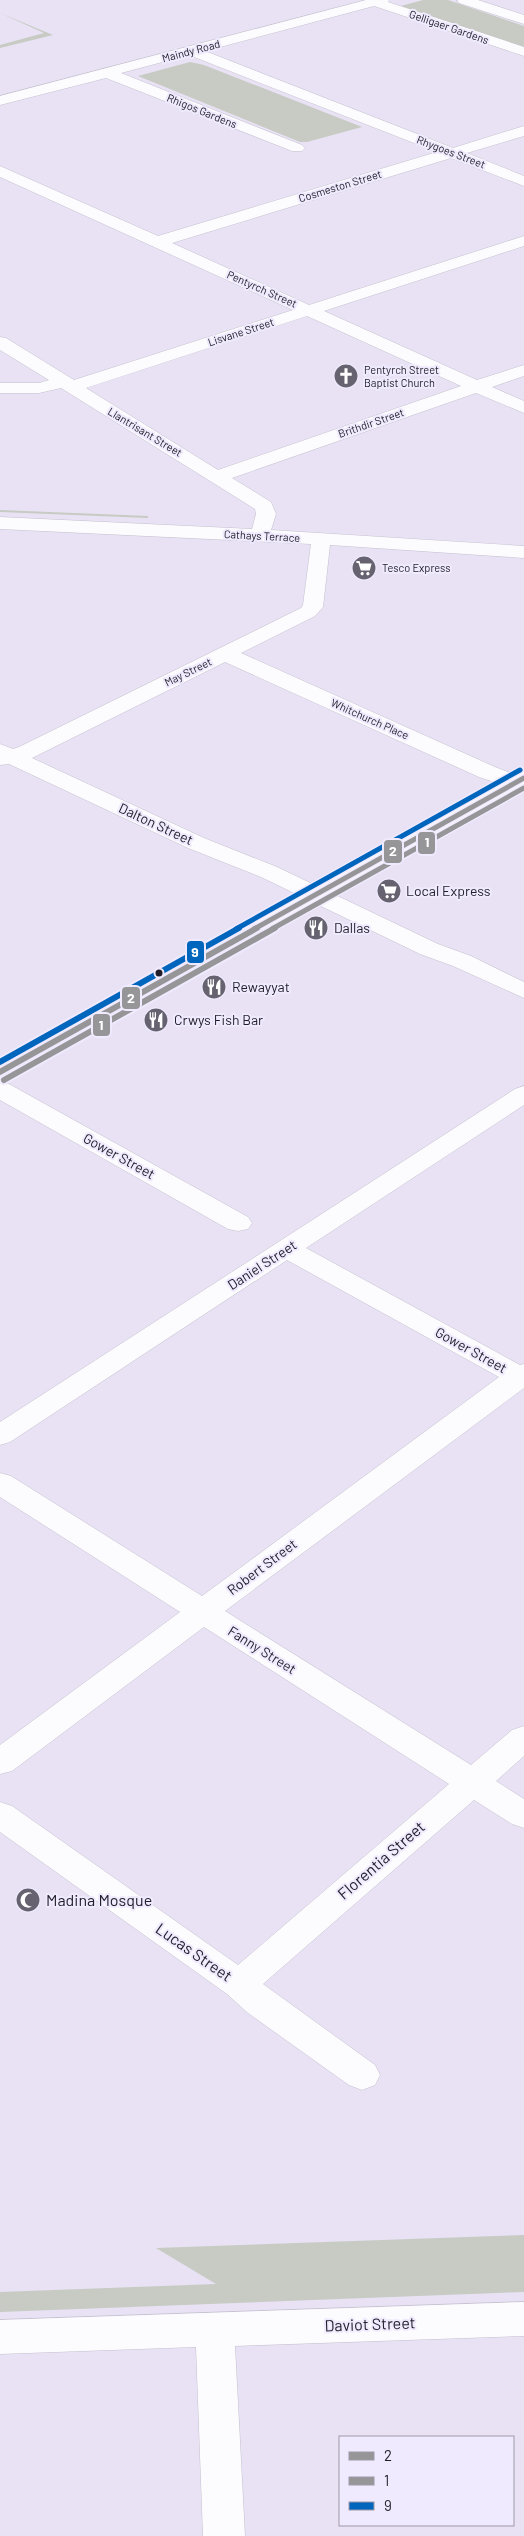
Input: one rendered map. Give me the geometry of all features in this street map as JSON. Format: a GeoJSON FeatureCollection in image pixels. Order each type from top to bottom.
{"type":"FeatureCollection","features":[{"type":"Feature","properties":{"kind":"street"},"geometry":{"type":"LineString","coordinates":[[464,0],[524,20]]}},
{"type":"Feature","properties":{"kind":"street","name":"Maindy Road"},"geometry":{"type":"LineString","coordinates":[[0,102],[378,1]]}},
{"type":"Feature","properties":{"kind":"street","name":"Gelligaer Gardens"},"geometry":{"type":"LineString","coordinates":[[378,1],[524,52]]}},
{"type":"Feature","properties":{"kind":"street","name":"Rhygoes Street"},"geometry":{"type":"LineString","coordinates":[[191,51],[524,181]]}},
{"type":"Feature","properties":{"kind":"street","name":"Rhigos Gardens"},"geometry":{"type":"LineString","coordinates":[[107,73],[296,148]]}},
{"type":"Feature","properties":{"kind":"street","name":"Cosmeston Street"},"geometry":{"type":"LineString","coordinates":[[157,242],[524,131]]}},
{"type":"Feature","properties":{"kind":"street","name":"Pentyrch Street"},"geometry":{"type":"LineString","coordinates":[[0,171],[524,408]]}},
{"type":"Feature","properties":{"kind":"street","name":"Lisvane Street"},"geometry":{"type":"LineString","coordinates":[[0,388],[39,388],[67,384],[309,310],[524,241]]}},
{"type":"Feature","properties":{"kind":"street","name":"Llantrisant Street"},"geometry":{"type":"LineString","coordinates":[[0,342],[264,506],[266,514],[260,535]]}},
{"type":"Feature","properties":{"kind":"street","name":"Brithdir Street"},"geometry":{"type":"LineString","coordinates":[[218,476],[524,370]]}},
{"type":"Feature","properties":{"kind":"street","name":"Cathays Terrace"},"geometry":{"type":"LineString","coordinates":[[0,523],[260,535],[524,552]]}},
{"type":"Feature","properties":{"kind":"street","name":"May Street"},"geometry":{"type":"LineString","coordinates":[[4,756],[27,752],[308,612],[313,607],[321,540]]}},
{"type":"Feature","properties":{"kind":"street","name":"Whitchurch Place"},"geometry":{"type":"LineString","coordinates":[[226,654],[487,772],[521,781]]}},
{"type":"Feature","properties":{"kind":"street","name":"Dalton Street"},"geometry":{"type":"LineString","coordinates":[[4,756],[187,839],[256,867],[524,991]]}},
{"type":"Feature","properties":{"kind":"street"},"geometry":{"type":"LineString","coordinates":[[0,1072],[314,894],[521,781]]}},
{"type":"Feature","properties":{"kind":"street","name":"Gower Street"},"geometry":{"type":"LineString","coordinates":[[0,1089],[238,1223]]}},
{"type":"Feature","properties":{"kind":"street","name":"Daniel Street"},"geometry":{"type":"LineString","coordinates":[[0,1434],[524,1094]]}},
{"type":"Feature","properties":{"kind":"street","name":"Gower Street"},"geometry":{"type":"LineString","coordinates":[[287,1249],[522,1376]]}},
{"type":"Feature","properties":{"kind":"street","name":"Robert Street"},"geometry":{"type":"LineString","coordinates":[[0,1762],[522,1376]]}},
{"type":"Feature","properties":{"kind":"street","name":"Fanny Street"},"geometry":{"type":"LineString","coordinates":[[0,1483],[524,1815]]}},
{"type":"Feature","properties":{"kind":"street","name":"Florentia Street"},"geometry":{"type":"LineString","coordinates":[[239,1984],[524,1738]]}},
{"type":"Feature","properties":{"kind":"street","name":"Lucas Street"},"geometry":{"type":"LineString","coordinates":[[0,1815],[239,1984],[261,2003],[362,2075]]}},
{"type":"Feature","properties":{"kind":"street","name":"Daviot Street"},"geometry":{"type":"LineString","coordinates":[[0,2337],[524,2319]]}},
{"type":"Feature","properties":{"kind":"street"},"geometry":{"type":"LineString","coordinates":[[215,2330],[224,2536]]}},
{"type":"Feature","properties":{"kind":"shaded area"},"geometry":{"type":"Polygon","coordinates":[[[423,0],[448,0],[524,26],[524,48],[401,6],[423,0]]]}},
{"type":"Feature","properties":{"kind":"shaded area"},"geometry":{"type":"Polygon","coordinates":[[[0,13],[53,35],[0,48],[0,45],[44,33],[0,13]]]}},
{"type":"Feature","properties":{"kind":"shaded area"},"geometry":{"type":"Polygon","coordinates":[[[190,62],[204,65],[362,127],[307,142],[300,142],[138,76],[190,62]]]}},
{"type":"Feature","properties":{"kind":"shaded area"},"geometry":{"type":"Polygon","coordinates":[[[0,510],[148,516],[148,518],[0,512],[0,510]]]}},
{"type":"Feature","properties":{"kind":"shaded area"},"geometry":{"type":"Polygon","coordinates":[[[524,2235],[524,2292],[0,2312],[0,2292],[216,2284],[156,2248],[524,2235]]]}},
{"type":"Feature","properties":{"kind":"transit line","name":"9"},"geometry":{"type":"LineString","coordinates":[[0,1062],[520,770]]}},
{"type":"Feature","properties":{"kind":"transit line","name":"2"},"geometry":{"type":"LineString","coordinates":[[0,1072],[524,778]]}},
{"type":"Feature","properties":{"kind":"transit line","name":"1"},"geometry":{"type":"LineString","coordinates":[[4,1080],[524,788]]}},
{"type":"Feature","properties":{"kind":"place","name":"Pentyrch Street Baptist Church"},"geometry":{"type":"Point","coordinates":[346,376]}},
{"type":"Feature","properties":{"kind":"place","name":"Tesco Express"},"geometry":{"type":"Point","coordinates":[364,568]}},
{"type":"Feature","properties":{"kind":"place","name":"Local Express"},"geometry":{"type":"Point","coordinates":[389,891]}},
{"type":"Feature","properties":{"kind":"place","name":"Dallas"},"geometry":{"type":"Point","coordinates":[316,928]}},
{"type":"Feature","properties":{"kind":"place","name":"Rewayyat"},"geometry":{"type":"Point","coordinates":[214,987]}},
{"type":"Feature","properties":{"kind":"place","name":"Crwys Fish Bar"},"geometry":{"type":"Point","coordinates":[156,1020]}},
{"type":"Feature","properties":{"kind":"place","name":"Madina Mosque"},"geometry":{"type":"Point","coordinates":[28,1900]}}]}
